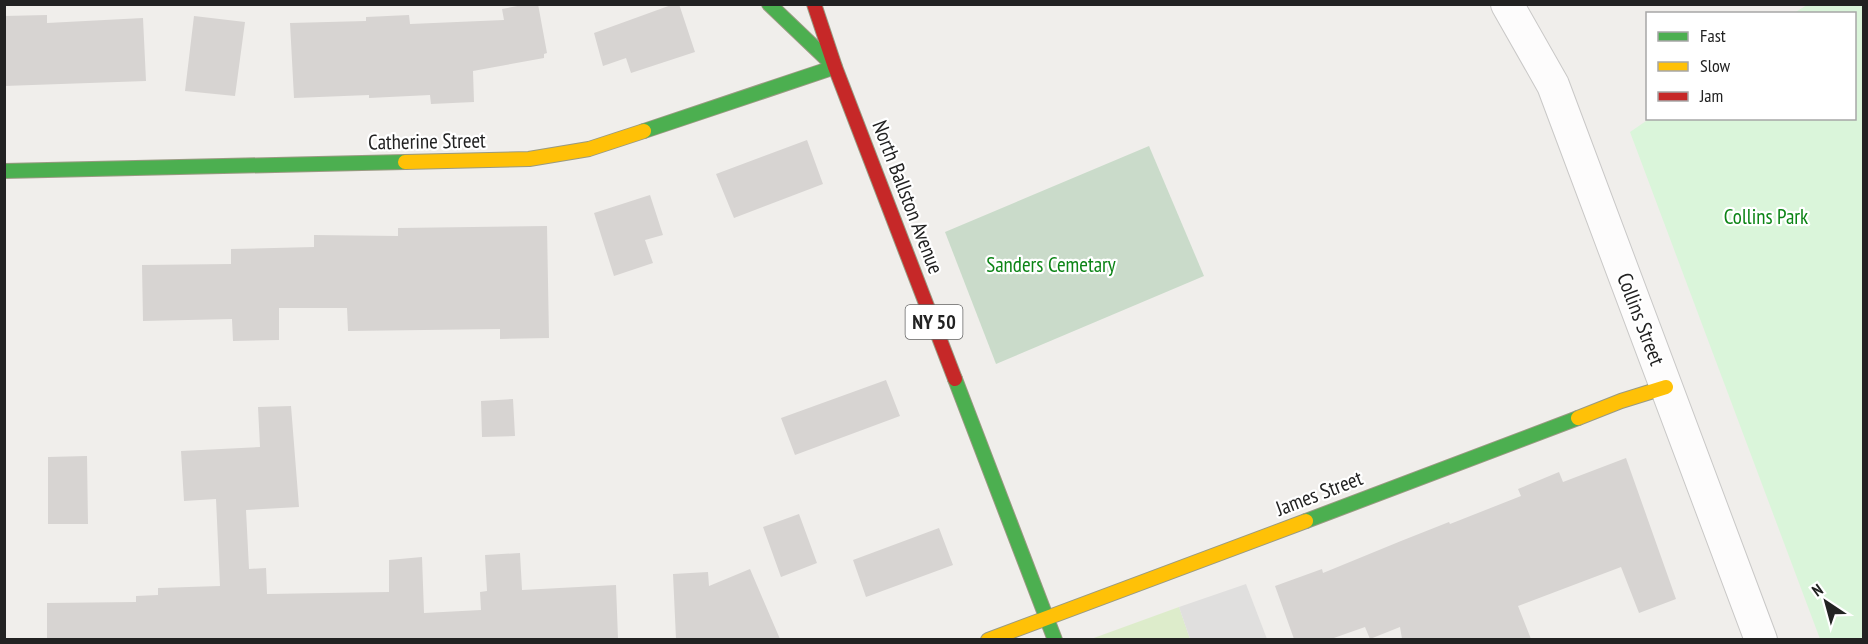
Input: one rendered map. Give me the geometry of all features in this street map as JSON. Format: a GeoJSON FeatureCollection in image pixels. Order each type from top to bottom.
{"type":"FeatureCollection","features":[{"type":"Feature","properties":{"kind":"street"},"geometry":{"type":"LineString","coordinates":[[769,4],[836,67]]}},
{"type":"Feature","properties":{"kind":"street","name":"North Ballston Avenue"},"geometry":{"type":"LineString","coordinates":[[814,4],[1055,639]]}},
{"type":"Feature","properties":{"kind":"street","name":"Collins Street"},"geometry":{"type":"LineString","coordinates":[[1507,4],[1553,85],[1761,639]]}},
{"type":"Feature","properties":{"kind":"street","name":"Catherine Street"},"geometry":{"type":"LineString","coordinates":[[4,171],[528,159],[589,149],[836,67]]}},
{"type":"Feature","properties":{"kind":"street","name":"James Street"},"geometry":{"type":"LineString","coordinates":[[988,639],[1621,401],[1666,387]]}},
{"type":"Feature","properties":{"kind":"green space","name":"Collins Park"},"geometry":{"type":"Polygon","coordinates":[[[1807,5],[1863,5],[1863,639],[1820,639],[1630,132],[1648,120],[1856,120],[1856,12],[1796,12],[1807,5]]]}},
{"type":"Feature","properties":{"kind":"green space","name":"Sanders Cemetary"},"geometry":{"type":"Polygon","coordinates":[[[1149,146],[1204,276],[996,364],[945,232],[1149,146]]]}},
{"type":"Feature","properties":{"kind":"green space"},"geometry":{"type":"Polygon","coordinates":[[[1179,607],[1190,639],[1091,639],[1179,607]]]}},
{"type":"Feature","properties":{"kind":"shaded area"},"geometry":{"type":"Polygon","coordinates":[[[1246,584],[1267,639],[1190,639],[1179,607],[1246,584]]]}},
{"type":"Feature","properties":{"kind":"building"},"geometry":{"type":"Polygon","coordinates":[[[538,4],[547,53],[544,54],[544,58],[473,71],[474,102],[431,104],[430,95],[294,98],[290,23],[366,21],[366,17],[409,15],[410,24],[504,20],[502,9],[538,4]]]}},
{"type":"Feature","properties":{"kind":"building"},"geometry":{"type":"Polygon","coordinates":[[[679,4],[695,52],[631,73],[626,58],[603,66],[594,33],[679,4]]]}},
{"type":"Feature","properties":{"kind":"building"},"geometry":{"type":"Polygon","coordinates":[[[47,15],[47,23],[143,18],[146,81],[4,86],[4,16],[47,15]]]}},
{"type":"Feature","properties":{"kind":"building"},"geometry":{"type":"Polygon","coordinates":[[[194,16],[245,22],[235,96],[185,91],[194,16]]]}},
{"type":"Feature","properties":{"kind":"building"},"geometry":{"type":"Polygon","coordinates":[[[807,140],[823,184],[734,218],[716,174],[807,140]]]}},
{"type":"Feature","properties":{"kind":"building"},"geometry":{"type":"Polygon","coordinates":[[[650,195],[663,235],[645,240],[653,263],[614,276],[594,213],[650,195]]]}},
{"type":"Feature","properties":{"kind":"building"},"geometry":{"type":"Polygon","coordinates":[[[547,226],[549,338],[500,339],[500,329],[348,331],[347,308],[279,308],[279,340],[233,341],[232,319],[143,321],[142,265],[231,264],[231,249],[314,247],[314,235],[398,236],[398,228],[547,226]]]}},
{"type":"Feature","properties":{"kind":"building"},"geometry":{"type":"Polygon","coordinates":[[[886,380],[900,416],[795,455],[781,418],[886,380]]]}},
{"type":"Feature","properties":{"kind":"building"},"geometry":{"type":"Polygon","coordinates":[[[513,399],[515,436],[482,437],[481,401],[513,399]]]}},
{"type":"Feature","properties":{"kind":"building"},"geometry":{"type":"Polygon","coordinates":[[[291,406],[299,507],[246,510],[249,569],[266,568],[267,594],[389,592],[389,560],[422,557],[424,613],[481,610],[480,592],[487,591],[485,555],[520,553],[522,590],[616,585],[618,639],[47,639],[47,603],[136,602],[136,596],[158,595],[158,588],[220,586],[216,499],[184,501],[181,451],[260,447],[258,407],[291,406]]]}},
{"type":"Feature","properties":{"kind":"building"},"geometry":{"type":"Polygon","coordinates":[[[87,456],[88,524],[48,524],[48,457],[87,456]]]}},
{"type":"Feature","properties":{"kind":"building"},"geometry":{"type":"Polygon","coordinates":[[[1626,458],[1676,599],[1639,613],[1621,567],[1518,606],[1531,639],[1402,639],[1400,627],[1370,639],[1365,627],[1331,639],[1294,639],[1275,586],[1322,569],[1323,573],[1449,522],[1450,524],[1521,496],[1518,489],[1559,472],[1563,482],[1626,458]]]}},
{"type":"Feature","properties":{"kind":"building"},"geometry":{"type":"Polygon","coordinates":[[[799,514],[817,563],[781,577],[763,527],[799,514]]]}},
{"type":"Feature","properties":{"kind":"building"},"geometry":{"type":"Polygon","coordinates":[[[939,528],[953,565],[866,597],[853,560],[939,528]]]}},
{"type":"Feature","properties":{"kind":"building"},"geometry":{"type":"Polygon","coordinates":[[[750,569],[780,639],[676,639],[673,574],[708,572],[709,586],[750,569]]]}},
{"type":"Feature","properties":{"kind":"traffic: fast"},"geometry":{"type":"LineString","coordinates":[[644,131],[835,67],[769,4]]}},
{"type":"Feature","properties":{"kind":"traffic: fast"},"geometry":{"type":"LineString","coordinates":[[4,171],[405,162]]}},
{"type":"Feature","properties":{"kind":"traffic: fast"},"geometry":{"type":"LineString","coordinates":[[955,379],[1055,640]]}},
{"type":"Feature","properties":{"kind":"traffic: fast"},"geometry":{"type":"LineString","coordinates":[[1306,521],[1578,418]]}},
{"type":"Feature","properties":{"kind":"traffic: slow"},"geometry":{"type":"LineString","coordinates":[[405,162],[529,159],[589,149],[644,131]]}},
{"type":"Feature","properties":{"kind":"traffic: slow"},"geometry":{"type":"LineString","coordinates":[[1578,418],[1666,387]]}},
{"type":"Feature","properties":{"kind":"traffic: slow"},"geometry":{"type":"LineString","coordinates":[[988,640],[1306,521]]}},
{"type":"Feature","properties":{"kind":"traffic: jam"},"geometry":{"type":"LineString","coordinates":[[814,4],[835,67],[955,379]]}}]}
